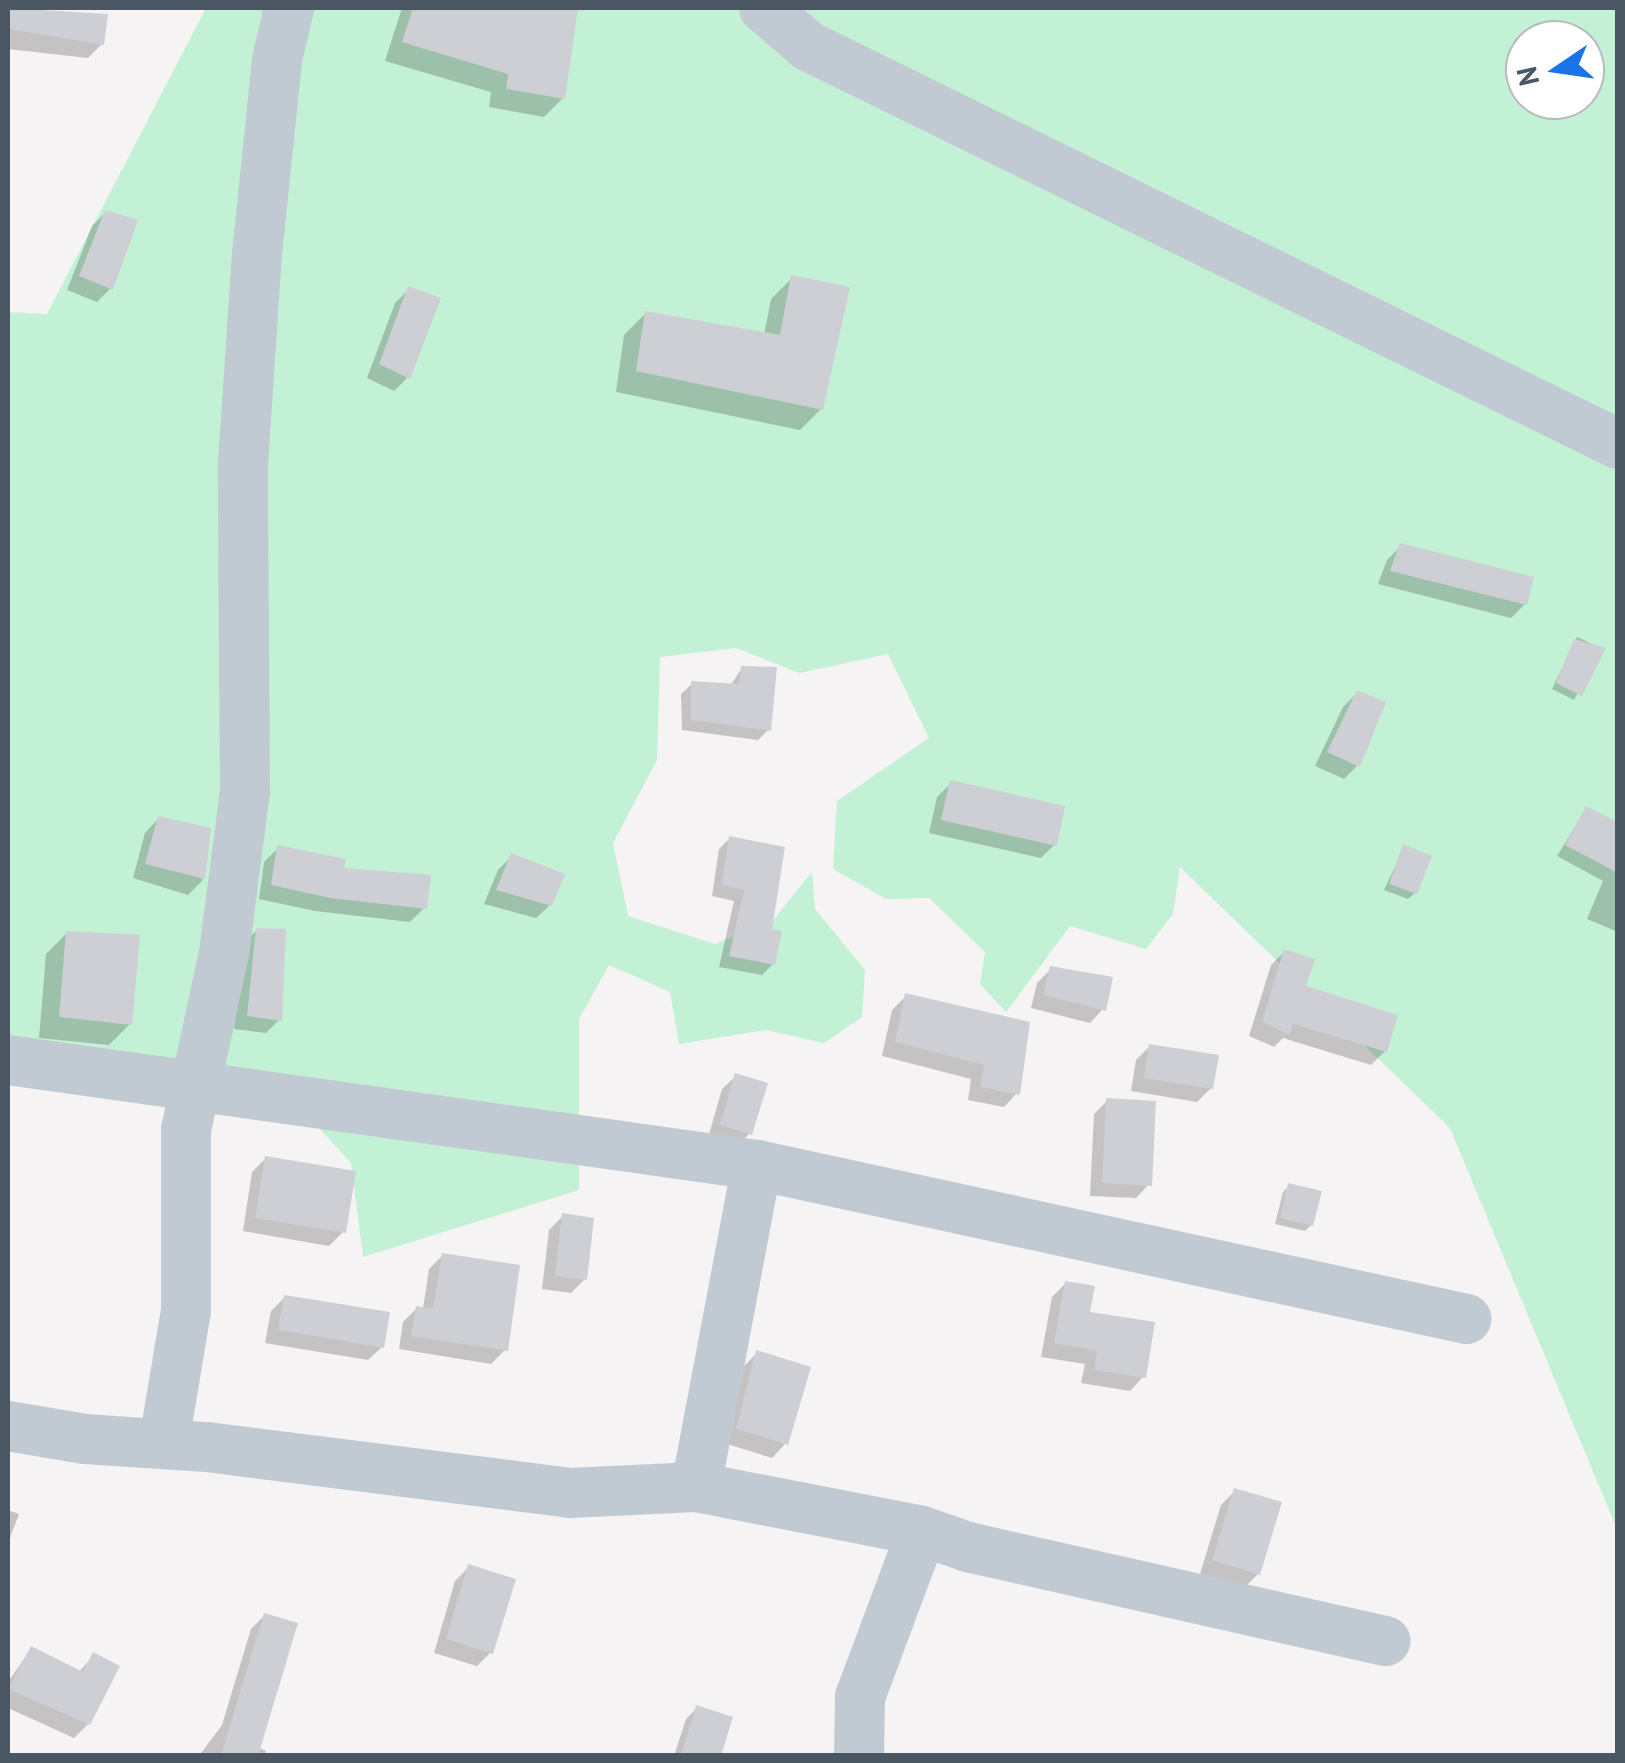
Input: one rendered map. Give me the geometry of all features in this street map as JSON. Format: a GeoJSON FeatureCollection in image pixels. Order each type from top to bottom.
{"type":"FeatureCollection","features":[{"type":"Feature","properties":{"kind":"street"},"geometry":{"type":"LineString","coordinates":[[164,1442],[186,1311],[186,1130],[224,953],[245,791],[244,446],[256,254],[278,60],[289,8]]}},
{"type":"Feature","properties":{"kind":"street"},"geometry":{"type":"LineString","coordinates":[[764,8],[808,46],[1618,444]]}},
{"type":"Feature","properties":{"kind":"street"},"geometry":{"type":"LineString","coordinates":[[8,1060],[757,1165],[1466,1319]]}},
{"type":"Feature","properties":{"kind":"street"},"geometry":{"type":"LineString","coordinates":[[696,1488],[757,1165]]}},
{"type":"Feature","properties":{"kind":"street"},"geometry":{"type":"LineString","coordinates":[[8,1426],[85,1439],[164,1442],[569,1493],[696,1488],[922,1530],[986,1551],[1386,1641]]}},
{"type":"Feature","properties":{"kind":"street"},"geometry":{"type":"LineString","coordinates":[[859,1756],[860,1696],[922,1530]]}},
{"type":"Feature","properties":{"kind":"green space"},"geometry":{"type":"Polygon","coordinates":[[[206,8],[1617,8],[1617,1529],[1450,1128],[1180,867],[1173,914],[1146,949],[1070,926],[1006,1012],[980,984],[985,952],[929,898],[886,899],[833,869],[837,801],[929,738],[888,654],[799,673],[736,648],[660,657],[657,760],[613,843],[628,916],[715,944],[774,919],[812,872],[815,909],[865,970],[862,1017],[824,1043],[766,1030],[679,1044],[670,992],[609,965],[579,1019],[579,1190],[363,1257],[351,1163],[279,1084],[8,1043],[8,312],[47,314],[206,8]]]}},
{"type":"Feature","properties":{"kind":"building"},"geometry":{"type":"Polygon","coordinates":[[[8,8],[108,14],[104,45],[8,29],[8,8]]]}},
{"type":"Feature","properties":{"kind":"building"},"geometry":{"type":"Polygon","coordinates":[[[413,8],[578,8],[565,99],[506,89],[508,74],[402,42],[413,8]]]}},
{"type":"Feature","properties":{"kind":"building"},"geometry":{"type":"Polygon","coordinates":[[[105,210],[138,220],[113,290],[79,276],[105,210]]]}},
{"type":"Feature","properties":{"kind":"building"},"geometry":{"type":"Polygon","coordinates":[[[791,275],[850,287],[823,410],[636,371],[645,311],[780,335],[791,275]]]}},
{"type":"Feature","properties":{"kind":"building"},"geometry":{"type":"Polygon","coordinates":[[[408,286],[441,298],[410,379],[379,364],[408,286]]]}},
{"type":"Feature","properties":{"kind":"building"},"geometry":{"type":"Polygon","coordinates":[[[1400,543],[1534,577],[1527,605],[1390,571],[1400,543]]]}},
{"type":"Feature","properties":{"kind":"building"},"geometry":{"type":"Polygon","coordinates":[[[1574,639],[1606,648],[1582,696],[1556,683],[1574,639]]]}},
{"type":"Feature","properties":{"kind":"building"},"geometry":{"type":"Polygon","coordinates":[[[741,666],[777,667],[771,731],[691,720],[691,681],[739,684],[741,666]]]}},
{"type":"Feature","properties":{"kind":"building"},"geometry":{"type":"Polygon","coordinates":[[[1357,690],[1386,702],[1360,767],[1327,752],[1357,690]]]}},
{"type":"Feature","properties":{"kind":"building"},"geometry":{"type":"Polygon","coordinates":[[[950,780],[1065,806],[1057,846],[941,820],[950,780]]]}},
{"type":"Feature","properties":{"kind":"building"},"geometry":{"type":"Polygon","coordinates":[[[1586,806],[1618,822],[1618,873],[1565,845],[1586,806]]]}},
{"type":"Feature","properties":{"kind":"building"},"geometry":{"type":"Polygon","coordinates":[[[158,816],[211,828],[205,879],[145,864],[158,816]]]}},
{"type":"Feature","properties":{"kind":"building"},"geometry":{"type":"Polygon","coordinates":[[[729,836],[785,847],[772,929],[782,931],[775,965],[729,956],[744,890],[722,885],[729,836]]]}},
{"type":"Feature","properties":{"kind":"building"},"geometry":{"type":"Polygon","coordinates":[[[1403,844],[1432,856],[1417,894],[1389,884],[1403,844]]]}},
{"type":"Feature","properties":{"kind":"building"},"geometry":{"type":"Polygon","coordinates":[[[277,845],[346,859],[344,868],[431,875],[427,909],[330,898],[271,885],[277,845]]]}},
{"type":"Feature","properties":{"kind":"building"},"geometry":{"type":"Polygon","coordinates":[[[511,853],[565,874],[552,906],[496,890],[511,853]]]}},
{"type":"Feature","properties":{"kind":"building"},"geometry":{"type":"Polygon","coordinates":[[[256,928],[286,929],[282,1021],[247,1016],[256,928]]]}},
{"type":"Feature","properties":{"kind":"building"},"geometry":{"type":"Polygon","coordinates":[[[66,931],[140,935],[132,1025],[59,1017],[66,931]]]}},
{"type":"Feature","properties":{"kind":"building"},"geometry":{"type":"Polygon","coordinates":[[[1284,949],[1315,959],[1306,986],[1398,1015],[1387,1052],[1293,1024],[1290,1035],[1262,1022],[1284,949]]]}},
{"type":"Feature","properties":{"kind":"building"},"geometry":{"type":"Polygon","coordinates":[[[1050,966],[1113,977],[1106,1011],[1043,995],[1050,966]]]}},
{"type":"Feature","properties":{"kind":"building"},"geometry":{"type":"Polygon","coordinates":[[[905,993],[1030,1022],[1020,1095],[980,1087],[984,1065],[895,1042],[905,993]]]}},
{"type":"Feature","properties":{"kind":"building"},"geometry":{"type":"Polygon","coordinates":[[[1149,1044],[1219,1055],[1213,1089],[1144,1078],[1149,1044]]]}},
{"type":"Feature","properties":{"kind":"building"},"geometry":{"type":"Polygon","coordinates":[[[735,1073],[768,1083],[752,1135],[720,1125],[735,1073]]]}},
{"type":"Feature","properties":{"kind":"building"},"geometry":{"type":"Polygon","coordinates":[[[1106,1098],[1156,1101],[1152,1186],[1102,1183],[1106,1098]]]}},
{"type":"Feature","properties":{"kind":"building"},"geometry":{"type":"Polygon","coordinates":[[[265,1156],[356,1171],[346,1233],[255,1218],[265,1156]]]}},
{"type":"Feature","properties":{"kind":"building"},"geometry":{"type":"Polygon","coordinates":[[[1288,1183],[1322,1191],[1313,1226],[1280,1218],[1288,1183]]]}},
{"type":"Feature","properties":{"kind":"building"},"geometry":{"type":"Polygon","coordinates":[[[562,1213],[594,1218],[587,1280],[555,1276],[562,1213]]]}},
{"type":"Feature","properties":{"kind":"building"},"geometry":{"type":"Polygon","coordinates":[[[442,1253],[520,1265],[508,1351],[411,1336],[416,1306],[433,1309],[442,1253]]]}},
{"type":"Feature","properties":{"kind":"building"},"geometry":{"type":"Polygon","coordinates":[[[1065,1281],[1095,1286],[1090,1312],[1155,1322],[1146,1378],[1094,1370],[1097,1351],[1054,1343],[1065,1281]]]}},
{"type":"Feature","properties":{"kind":"building"},"geometry":{"type":"Polygon","coordinates":[[[284,1295],[390,1312],[384,1348],[278,1330],[284,1295]]]}},
{"type":"Feature","properties":{"kind":"building"},"geometry":{"type":"Polygon","coordinates":[[[756,1350],[811,1367],[788,1445],[736,1429],[756,1350]]]}},
{"type":"Feature","properties":{"kind":"building"},"geometry":{"type":"Polygon","coordinates":[[[1234,1488],[1282,1502],[1260,1575],[1212,1560],[1234,1488]]]}},
{"type":"Feature","properties":{"kind":"building"},"geometry":{"type":"Polygon","coordinates":[[[468,1564],[516,1579],[493,1654],[446,1639],[468,1564]]]}},
{"type":"Feature","properties":{"kind":"building"},"geometry":{"type":"Polygon","coordinates":[[[264,1613],[298,1623],[258,1756],[221,1756],[264,1613]]]}},
{"type":"Feature","properties":{"kind":"building"},"geometry":{"type":"Polygon","coordinates":[[[31,1646],[83,1672],[93,1652],[120,1666],[90,1725],[8,1689],[31,1646]]]}},
{"type":"Feature","properties":{"kind":"building"},"geometry":{"type":"Polygon","coordinates":[[[696,1705],[733,1717],[721,1756],[681,1756],[696,1705]]]}}]}
